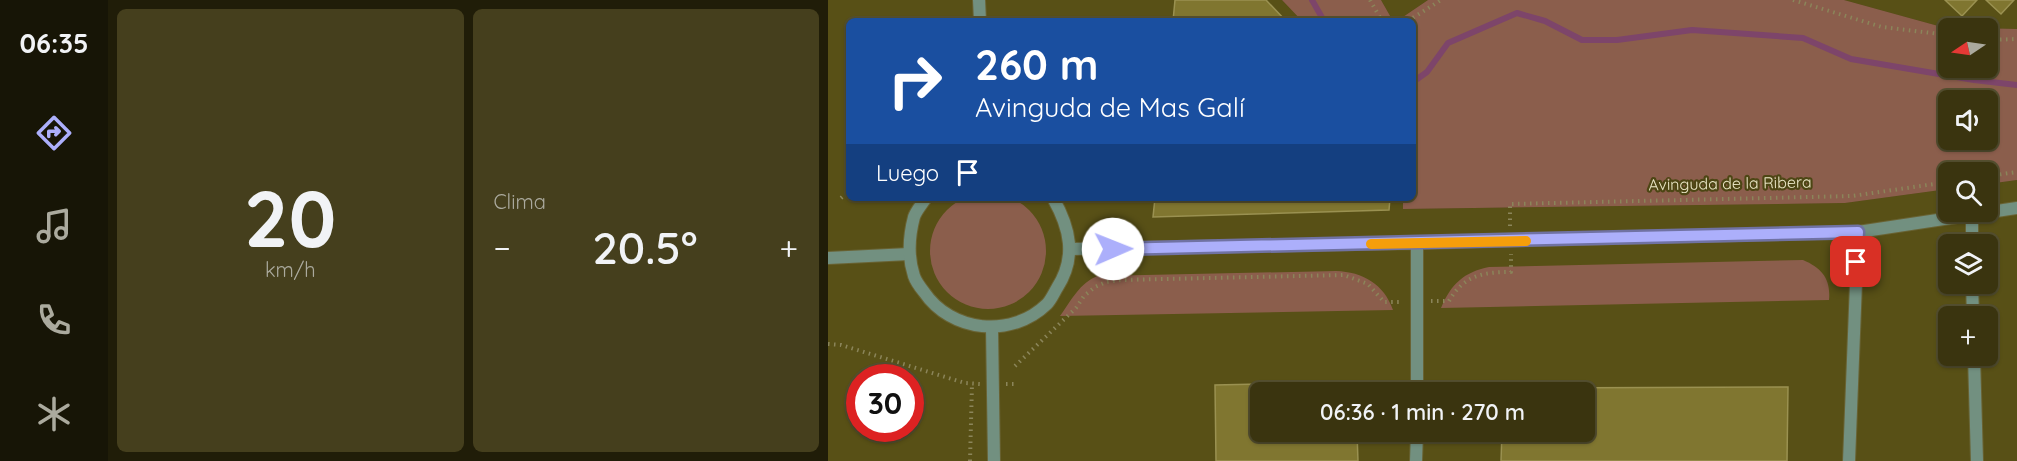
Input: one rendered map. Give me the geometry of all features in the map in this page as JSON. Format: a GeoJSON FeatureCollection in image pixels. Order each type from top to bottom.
{"type":"FeatureCollection","features":[{"type":"Feature","properties":{"kind":"street"},"geometry":{"type":"LineString","coordinates":[[979,0],[980,18]]}},
{"type":"Feature","properties":{"kind":"street"},"geometry":{"type":"LineString","coordinates":[[924,201],[914,216],[909,254],[914,278],[933,305],[960,323],[992,328],[1022,321],[1047,303],[1064,277],[1070,249],[1066,221],[1055,201]]}},
{"type":"Feature","properties":{"kind":"street"},"geometry":{"type":"LineString","coordinates":[[1998,211],[2017,208]]}},
{"type":"Feature","properties":{"kind":"street"},"geometry":{"type":"LineString","coordinates":[[1070,249],[1858,232],[1938,220]]}},
{"type":"Feature","properties":{"kind":"street"},"geometry":{"type":"LineString","coordinates":[[1849,461],[1858,232]]}},
{"type":"Feature","properties":{"kind":"street"},"geometry":{"type":"LineString","coordinates":[[1417,243],[1417,382]]}},
{"type":"Feature","properties":{"kind":"street"},"geometry":{"type":"LineString","coordinates":[[828,258],[909,254]]}},
{"type":"Feature","properties":{"kind":"street"},"geometry":{"type":"LineString","coordinates":[[992,328],[994,461]]}},
{"type":"Feature","properties":{"kind":"street"},"geometry":{"type":"LineString","coordinates":[[1974,366],[1977,461]]}},
{"type":"Feature","properties":{"kind":"street"},"geometry":{"type":"LineString","coordinates":[[1416,461],[1417,442]]}},
{"type":"Feature","properties":{"kind":"path"},"geometry":{"type":"LineString","coordinates":[[1370,0],[1380,18]]}},
{"type":"Feature","properties":{"kind":"path"},"geometry":{"type":"LineString","coordinates":[[1413,18],[1441,0]]}},
{"type":"Feature","properties":{"kind":"path"},"geometry":{"type":"LineString","coordinates":[[1793,0],[1882,27],[1938,34]]}},
{"type":"Feature","properties":{"kind":"path"},"geometry":{"type":"LineString","coordinates":[[1998,40],[2017,39]]}},
{"type":"Feature","properties":{"kind":"path"},"geometry":{"type":"LineString","coordinates":[[1998,175],[2017,172]]}},
{"type":"Feature","properties":{"kind":"path","name":"Avinguda de la Ribera"},"geometry":{"type":"LineString","coordinates":[[1510,204],[1852,196],[1938,183]]}},
{"type":"Feature","properties":{"kind":"path"},"geometry":{"type":"LineString","coordinates":[[841,198],[846,194]]}},
{"type":"Feature","properties":{"kind":"path"},"geometry":{"type":"LineString","coordinates":[[1449,301],[1454,292],[1476,276],[1487,272],[1511,272]]}},
{"type":"Feature","properties":{"kind":"path"},"geometry":{"type":"LineString","coordinates":[[1015,366],[1076,308],[1090,291],[1106,282],[1344,275],[1368,284],[1384,302]]}},
{"type":"Feature","properties":{"kind":"path"},"geometry":{"type":"LineString","coordinates":[[828,344],[841,345],[965,383]]}},
{"type":"Feature","properties":{"kind":"path"},"geometry":{"type":"LineString","coordinates":[[970,461],[972,384]]}},
{"type":"Feature","properties":{"kind":"shaded area"},"geometry":{"type":"Polygon","coordinates":[[[828,0],[1282,0],[1299,18],[846,18],[846,201],[1403,201],[1404,209],[1845,203],[1938,190],[1938,222],[1998,222],[1998,183],[2017,180],[2017,461],[828,461],[828,0]]]}},
{"type":"Feature","properties":{"kind":"shaded area"},"geometry":{"type":"Polygon","coordinates":[[[1282,0],[1381,0],[1391,18],[1299,18],[1282,0]]]}},
{"type":"Feature","properties":{"kind":"shaded area"},"geometry":{"type":"Polygon","coordinates":[[[1381,0],[1428,0],[1401,18],[1391,18],[1381,0]]]}},
{"type":"Feature","properties":{"kind":"shaded area"},"geometry":{"type":"Polygon","coordinates":[[[1428,0],[1844,0],[1938,26],[1938,78],[1998,78],[1998,28],[2017,29],[2017,180],[1998,183],[1998,162],[1938,162],[1938,190],[1845,203],[1403,209],[1403,201],[1416,201],[1416,18],[1401,18],[1428,0]]]}},
{"type":"Feature","properties":{"kind":"shaded area"},"geometry":{"type":"Polygon","coordinates":[[[1844,0],[2017,0],[2017,29],[1998,28],[1998,18],[1938,18],[1938,26],[1844,0]]]}},
{"type":"Feature","properties":{"kind":"shaded area"},"geometry":{"type":"Polygon","coordinates":[[[960,201],[1016,201],[1029,210],[1036,219],[1045,240],[1045,262],[1036,283],[1020,299],[999,308],[977,308],[956,299],[940,283],[931,262],[931,240],[935,229],[947,210],[960,201]]]}},
{"type":"Feature","properties":{"kind":"shaded area"},"geometry":{"type":"Polygon","coordinates":[[[1803,260],[1824,275],[1827,280],[1829,300],[1441,308],[1449,292],[1459,280],[1472,272],[1489,267],[1803,260]]]}},
{"type":"Feature","properties":{"kind":"shaded area"},"geometry":{"type":"Polygon","coordinates":[[[1336,271],[1355,274],[1371,281],[1384,293],[1393,310],[1060,316],[1081,287],[1098,276],[1336,271]]]}},
{"type":"Feature","properties":{"kind":"building"},"geometry":{"type":"Polygon","coordinates":[[[1175,0],[1266,0],[1283,18],[1173,18],[1175,0]]]}},
{"type":"Feature","properties":{"kind":"building"},"geometry":{"type":"Polygon","coordinates":[[[1945,0],[1977,0],[1962,16],[1945,0]]]}},
{"type":"Feature","properties":{"kind":"building"},"geometry":{"type":"Polygon","coordinates":[[[1986,0],[2014,0],[2001,14],[1986,0]]]}},
{"type":"Feature","properties":{"kind":"building"},"geometry":{"type":"Polygon","coordinates":[[[1155,201],[1390,201],[1389,210],[1153,217],[1155,201]]]}},
{"type":"Feature","properties":{"kind":"building"},"geometry":{"type":"Polygon","coordinates":[[[1250,384],[1250,442],[1357,442],[1358,461],[1216,461],[1215,385],[1250,384]]]}},
{"type":"Feature","properties":{"kind":"building"},"geometry":{"type":"Polygon","coordinates":[[[1788,387],[1787,461],[1501,461],[1502,442],[1595,442],[1595,388],[1788,387]]]}},
{"type":"Feature","properties":{"kind":"waterway"},"geometry":{"type":"LineString","coordinates":[[1312,0],[1322,18]]}},
{"type":"Feature","properties":{"kind":"waterway"},"geometry":{"type":"LineString","coordinates":[[1416,80],[1427,72],[1448,43],[1517,13],[1545,21],[1582,40],[1617,40],[1692,30],[1803,38],[1851,59],[2017,85]]}},
{"type":"Feature","properties":{"kind":"slow traffic"},"geometry":{"type":"LineString","coordinates":[[1371,244],[1526,241]]}},
{"type":"Feature","properties":{"kind":"route"},"geometry":{"type":"LineString","coordinates":[[1113,249],[1858,232],[1856,262]]}}]}
